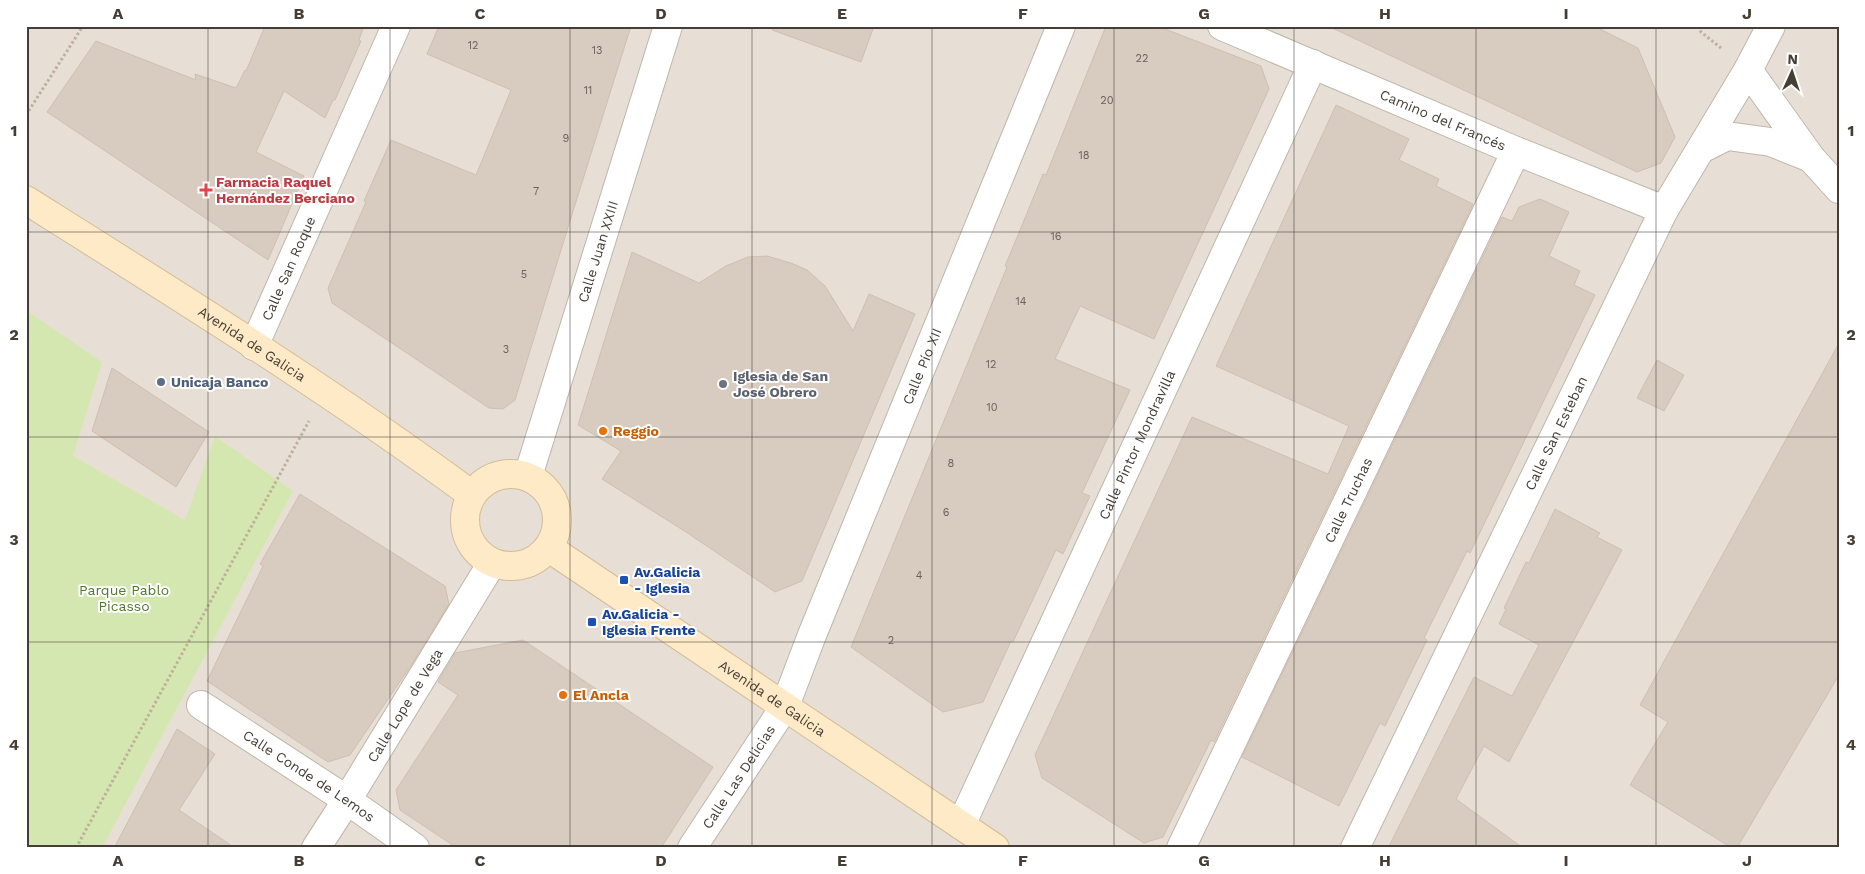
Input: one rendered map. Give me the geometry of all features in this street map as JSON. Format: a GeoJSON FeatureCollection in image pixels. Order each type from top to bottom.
{"type":"FeatureCollection","features":[{"type":"Feature","properties":{"kind":"main road","name":"Avenida de Galicia"},"geometry":{"type":"LineString","coordinates":[[26,200],[325,392],[472,495]]}},
{"type":"Feature","properties":{"kind":"main road"},"geometry":{"type":"LineString","coordinates":[[506,473],[528,476],[545,488],[554,501],[558,520],[556,535],[549,548],[531,563],[512,567],[492,563],[470,543],[465,528],[466,508],[472,495],[480,485],[494,477],[506,473]]}},
{"type":"Feature","properties":{"kind":"main road","name":"Avenida de Galicia"},"geometry":{"type":"LineString","coordinates":[[549,548],[995,848]]}},
{"type":"Feature","properties":{"kind":"street","name":"Calle San Roque"},"geometry":{"type":"LineString","coordinates":[[254,346],[396,26]]}},
{"type":"Feature","properties":{"kind":"street","name":"Calle Juan XXIII"},"geometry":{"type":"LineString","coordinates":[[528,476],[668,26]]}},
{"type":"Feature","properties":{"kind":"street","name":"Calle Pío XII"},"geometry":{"type":"LineString","coordinates":[[785,706],[823,607],[1061,26]]}},
{"type":"Feature","properties":{"kind":"street","name":"Camino del Francés"},"geometry":{"type":"LineString","coordinates":[[1222,26],[1516,151],[1664,210]]}},
{"type":"Feature","properties":{"kind":"street","name":"Calle San Esteban"},"geometry":{"type":"LineString","coordinates":[[1356,848],[1664,210],[1748,70],[1771,26]]}},
{"type":"Feature","properties":{"kind":"street","name":"Calle Pintor Mondravilla"},"geometry":{"type":"LineString","coordinates":[[961,825],[1313,64]]}},
{"type":"Feature","properties":{"kind":"street"},"geometry":{"type":"LineString","coordinates":[[1748,70],[1810,158],[1839,189]]}},
{"type":"Feature","properties":{"kind":"street"},"geometry":{"type":"LineString","coordinates":[[1701,149],[1727,136],[1771,142],[1810,158]]}},
{"type":"Feature","properties":{"kind":"street","name":"Calle Truchas"},"geometry":{"type":"LineString","coordinates":[[1181,848],[1516,151]]}},
{"type":"Feature","properties":{"kind":"street","name":"Calle Lope de Vega"},"geometry":{"type":"LineString","coordinates":[[316,848],[348,800],[492,563]]}},
{"type":"Feature","properties":{"kind":"street","name":"Calle Conde de Lemos"},"geometry":{"type":"LineString","coordinates":[[201,705],[348,800],[415,848]]}},
{"type":"Feature","properties":{"kind":"street","name":"Calle Las Delicias"},"geometry":{"type":"LineString","coordinates":[[692,848],[785,706]]}},
{"type":"Feature","properties":{"kind":"path"},"geometry":{"type":"LineString","coordinates":[[26,115],[82,26]]}},
{"type":"Feature","properties":{"kind":"path"},"geometry":{"type":"LineString","coordinates":[[76,848],[325,392]]}},
{"type":"Feature","properties":{"kind":"shaded area"},"geometry":{"type":"Polygon","coordinates":[[[26,26],[1839,26],[1839,848],[26,848],[26,26]]]}},
{"type":"Feature","properties":{"kind":"green space","name":"Parque Pablo Picasso"},"geometry":{"type":"Polygon","coordinates":[[[26,310],[102,362],[73,456],[185,520],[215,436],[293,491],[102,848],[26,848],[26,310]]]}},
{"type":"Feature","properties":{"kind":"building"},"geometry":{"type":"Polygon","coordinates":[[[265,26],[364,26],[359,40],[361,41],[325,118],[284,91],[256,152],[304,176],[268,260],[47,112],[96,41],[196,80],[195,74],[236,88],[246,71],[265,26]]]}},
{"type":"Feature","properties":{"kind":"building"},"geometry":{"type":"Polygon","coordinates":[[[439,26],[631,26],[515,400],[503,409],[489,408],[332,303],[328,288],[391,140],[476,175],[511,90],[427,54],[439,26]]]}},
{"type":"Feature","properties":{"kind":"building"},"geometry":{"type":"Polygon","coordinates":[[[773,26],[874,26],[861,62],[772,30],[773,26]]]}},
{"type":"Feature","properties":{"kind":"building"},"geometry":{"type":"Polygon","coordinates":[[[1106,26],[1157,26],[1261,66],[1269,89],[1154,339],[1080,306],[1055,359],[1130,390],[1082,493],[1090,496],[1063,554],[1056,550],[983,702],[943,712],[851,647],[1007,267],[1005,266],[1043,174],[1046,175],[1106,26]]]}},
{"type":"Feature","properties":{"kind":"building"},"geometry":{"type":"Polygon","coordinates":[[[1328,26],[1594,26],[1638,48],[1675,137],[1661,163],[1637,172],[1328,26]]]}},
{"type":"Feature","properties":{"kind":"building"},"geometry":{"type":"Polygon","coordinates":[[[1336,105],[1409,139],[1399,160],[1439,179],[1436,186],[1473,204],[1214,742],[1211,740],[1163,837],[1144,843],[1042,778],[1035,755],[1192,417],[1328,474],[1349,426],[1216,366],[1336,105]]]}},
{"type":"Feature","properties":{"kind":"building"},"geometry":{"type":"Polygon","coordinates":[[[1540,199],[1569,212],[1549,256],[1580,271],[1574,285],[1595,295],[1470,553],[1467,551],[1424,638],[1427,640],[1385,726],[1380,723],[1339,806],[1242,757],[1502,217],[1512,221],[1519,207],[1540,199]]]}},
{"type":"Feature","properties":{"kind":"building"},"geometry":{"type":"Polygon","coordinates":[[[632,252],[699,283],[726,266],[748,257],[767,256],[791,263],[807,270],[825,286],[853,331],[869,294],[915,314],[802,581],[775,592],[686,532],[602,479],[621,451],[578,425],[632,252]]]}},
{"type":"Feature","properties":{"kind":"building"},"geometry":{"type":"Polygon","coordinates":[[[1839,343],[1839,675],[1737,848],[1732,848],[1630,785],[1668,722],[1640,705],[1839,343]]]}},
{"type":"Feature","properties":{"kind":"building"},"geometry":{"type":"Polygon","coordinates":[[[1657,360],[1684,375],[1664,411],[1637,398],[1657,360]]]}},
{"type":"Feature","properties":{"kind":"building"},"geometry":{"type":"Polygon","coordinates":[[[112,368],[209,432],[176,487],[92,431],[112,368]]]}},
{"type":"Feature","properties":{"kind":"building"},"geometry":{"type":"Polygon","coordinates":[[[300,494],[445,586],[449,604],[412,664],[350,755],[328,762],[207,681],[263,566],[260,564],[300,494]]]}},
{"type":"Feature","properties":{"kind":"building"},"geometry":{"type":"Polygon","coordinates":[[[1555,509],[1600,533],[1597,537],[1622,550],[1509,762],[1484,746],[1456,799],[1523,848],[1388,848],[1474,677],[1512,696],[1539,645],[1499,624],[1506,609],[1504,608],[1526,562],[1529,563],[1555,509]]]}},
{"type":"Feature","properties":{"kind":"building"},"geometry":{"type":"Polygon","coordinates":[[[523,640],[713,767],[661,848],[457,848],[400,810],[396,790],[458,695],[438,682],[455,653],[523,640]]]}},
{"type":"Feature","properties":{"kind":"building"},"geometry":{"type":"Polygon","coordinates":[[[177,729],[215,754],[179,810],[235,848],[114,848],[177,729]]]}},
{"type":"Feature","properties":{"kind":"place","name":"Farmacia Raquel Hernández Berciano"},"geometry":{"type":"Point","coordinates":[206,190]}},
{"type":"Feature","properties":{"kind":"place","name":"Unicaja Banco"},"geometry":{"type":"Point","coordinates":[161,382]}},
{"type":"Feature","properties":{"kind":"place","name":"Iglesia de San José Obrero"},"geometry":{"type":"Point","coordinates":[723,384]}},
{"type":"Feature","properties":{"kind":"place","name":"Reggio"},"geometry":{"type":"Point","coordinates":[603,431]}},
{"type":"Feature","properties":{"kind":"place","name":"Av.Galicia - Iglesia"},"geometry":{"type":"Point","coordinates":[624,580]}},
{"type":"Feature","properties":{"kind":"place","name":"Av.Galicia - Iglesia Frente"},"geometry":{"type":"Point","coordinates":[592,622]}},
{"type":"Feature","properties":{"kind":"place","name":"El Ancla"},"geometry":{"type":"Point","coordinates":[563,695]}}]}
